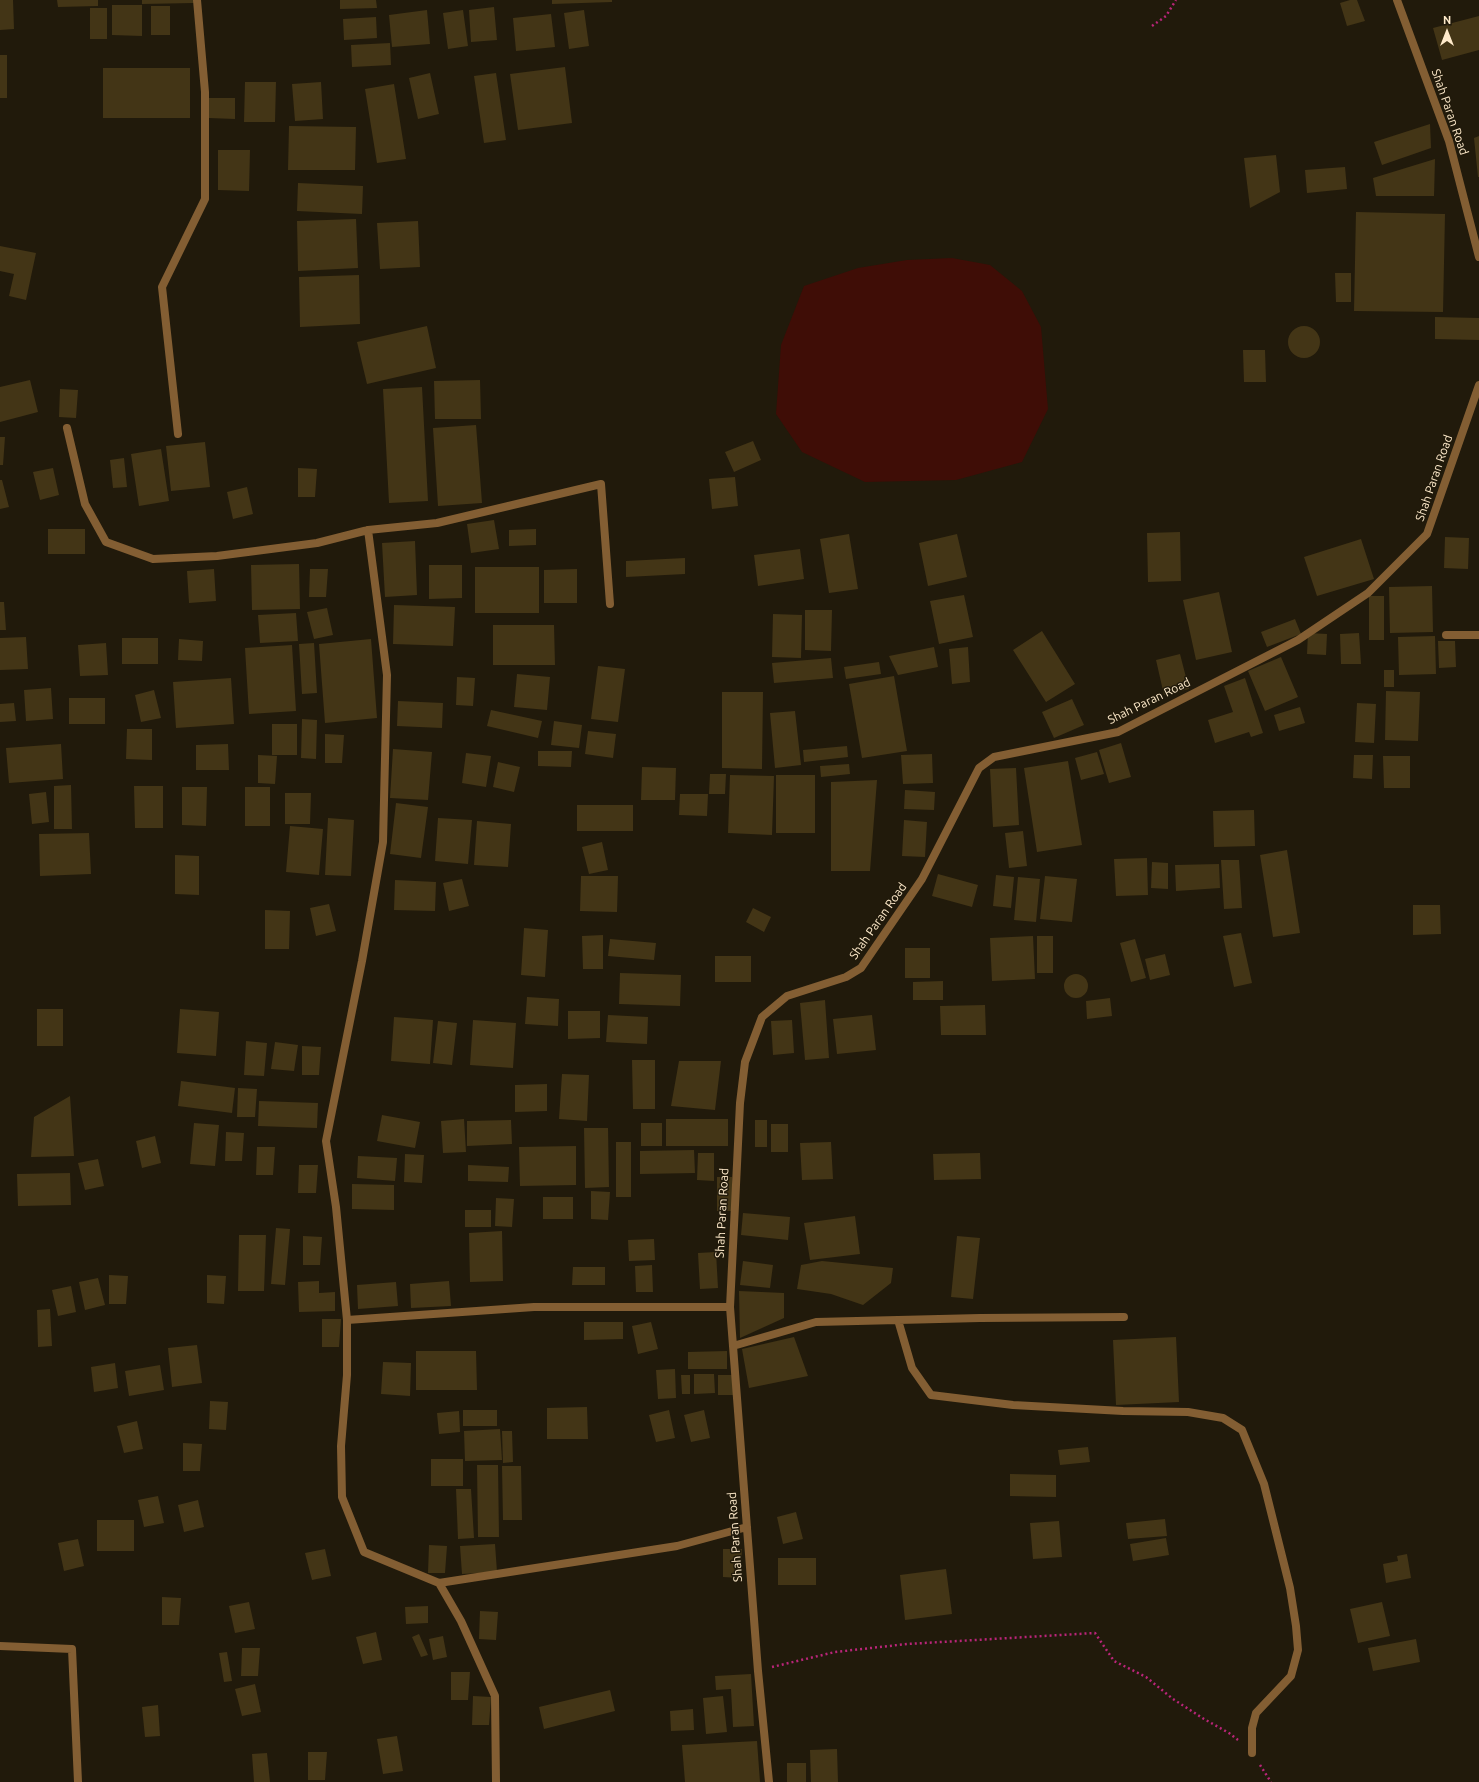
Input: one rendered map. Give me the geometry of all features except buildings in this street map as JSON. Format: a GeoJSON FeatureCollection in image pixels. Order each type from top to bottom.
{"type":"FeatureCollection","features":[{"type":"Feature","properties":{"kind":"street"},"geometry":{"type":"LineString","coordinates":[[178,434],[162,287],[205,199],[206,92],[196,0]]}},
{"type":"Feature","properties":{"kind":"street","name":"Shah Paran Road"},"geometry":{"type":"LineString","coordinates":[[1397,0],[1449,140],[1479,257]]}},
{"type":"Feature","properties":{"kind":"street","name":"Shah Paran Road"},"geometry":{"type":"LineString","coordinates":[[769,1782],[758,1671],[730,1307],[740,1104],[745,1062],[762,1017],[786,996],[846,977],[861,968],[922,879],[979,768],[994,757],[1118,732],[1298,640],[1368,593],[1427,534],[1479,385]]}},
{"type":"Feature","properties":{"kind":"street"},"geometry":{"type":"LineString","coordinates":[[67,428],[85,504],[106,542],[153,559],[217,556],[317,543],[368,530],[437,523],[601,484],[610,604]]}},
{"type":"Feature","properties":{"kind":"street"},"geometry":{"type":"LineString","coordinates":[[368,530],[387,675],[383,842],[362,961],[326,1140],[336,1207],[347,1320],[347,1375],[341,1446],[342,1497],[364,1552],[439,1583],[677,1546],[747,1527]]}},
{"type":"Feature","properties":{"kind":"street"},"geometry":{"type":"LineString","coordinates":[[1446,635],[1479,636]]}},
{"type":"Feature","properties":{"kind":"street"},"geometry":{"type":"LineString","coordinates":[[347,1320],[534,1307],[730,1307]]}},
{"type":"Feature","properties":{"kind":"street"},"geometry":{"type":"LineString","coordinates":[[733,1346],[816,1322],[1124,1317]]}},
{"type":"Feature","properties":{"kind":"street"},"geometry":{"type":"LineString","coordinates":[[898,1320],[912,1368],[931,1395],[1013,1405],[1123,1412],[1188,1412],[1223,1418],[1242,1430],[1264,1484],[1290,1588],[1298,1650],[1291,1676],[1256,1714],[1252,1728],[1252,1753]]}},
{"type":"Feature","properties":{"kind":"street"},"geometry":{"type":"LineString","coordinates":[[439,1583],[461,1622],[495,1696],[496,1782]]}},
{"type":"Feature","properties":{"kind":"street"},"geometry":{"type":"LineString","coordinates":[[0,1646],[72,1649],[78,1782]]}},
{"type":"Feature","properties":{"kind":"path"},"geometry":{"type":"LineString","coordinates":[[1152,26],[1166,16],[1176,0]]}},
{"type":"Feature","properties":{"kind":"path"},"geometry":{"type":"LineString","coordinates":[[758,1671],[835,1652],[906,1644],[1095,1633],[1114,1661],[1146,1678],[1204,1719],[1229,1733],[1252,1753],[1271,1782]]}},
{"type":"Feature","properties":{"kind":"shaded area"},"geometry":{"type":"Polygon","coordinates":[[[952,258],[990,265],[1022,291],[1041,327],[1048,409],[1022,462],[956,480],[865,482],[802,452],[776,414],[781,345],[804,286],[858,268],[907,260],[952,258]]]}}]}
